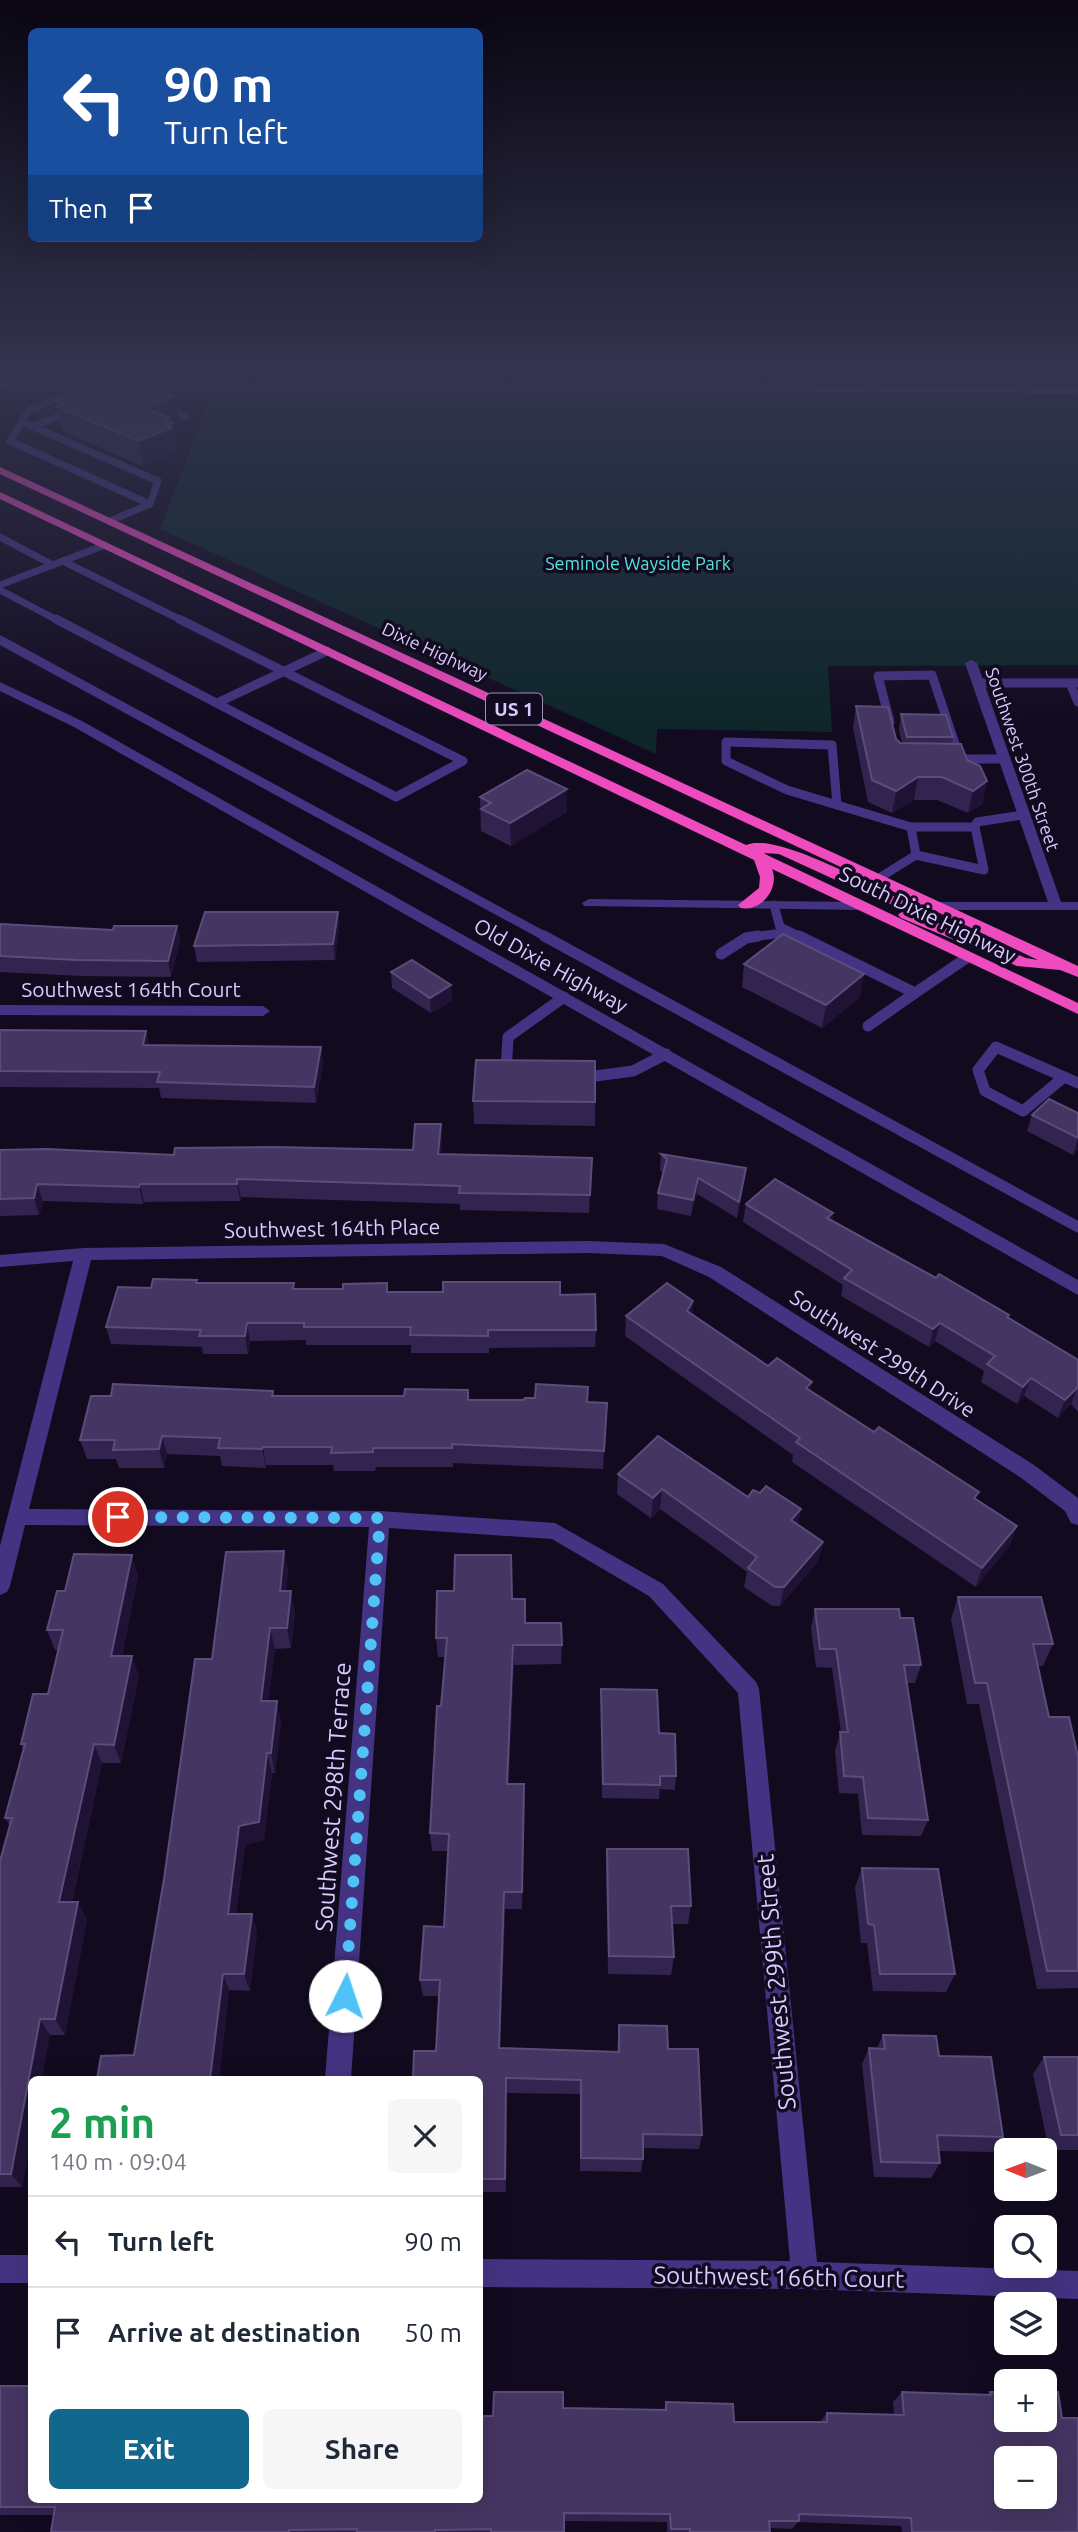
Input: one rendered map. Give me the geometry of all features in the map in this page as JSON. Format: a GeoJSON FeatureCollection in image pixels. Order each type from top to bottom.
{"type":"FeatureCollection","features":[{"type":"Feature","properties":{"kind":"highway"},"geometry":{"type":"LineString","coordinates":[[18,490],[127,540],[175,551]]}},
{"type":"Feature","properties":{"kind":"highway","name":"Dixie Highway"},"geometry":{"type":"LineString","coordinates":[[43,490],[854,867]]}},
{"type":"Feature","properties":{"kind":"highway","name":"US 1"},"geometry":{"type":"LineString","coordinates":[[0,495],[760,856]]}},
{"type":"Feature","properties":{"kind":"highway"},"geometry":{"type":"LineString","coordinates":[[144,564],[196,575],[311,629],[333,632],[342,629]]}},
{"type":"Feature","properties":{"kind":"highway"},"geometry":{"type":"LineString","coordinates":[[327,651],[352,649],[500,717],[564,732]]}},
{"type":"Feature","properties":{"kind":"highway"},"geometry":{"type":"LineString","coordinates":[[737,846],[782,850],[893,901],[939,906]]}},
{"type":"Feature","properties":{"kind":"highway"},"geometry":{"type":"LineString","coordinates":[[746,905],[766,890],[768,877],[760,856]]}},
{"type":"Feature","properties":{"kind":"highway","name":"South Dixie Highway"},"geometry":{"type":"LineString","coordinates":[[760,856],[1078,1009]]}},
{"type":"Feature","properties":{"kind":"highway","name":"South Dixie Highway"},"geometry":{"type":"LineString","coordinates":[[854,867],[1072,970]]}},
{"type":"Feature","properties":{"kind":"highway"},"geometry":{"type":"LineString","coordinates":[[861,906],[903,913],[1023,963],[1072,970]]}},
{"type":"Feature","properties":{"kind":"street","name":"Southwest 300th Street"},"geometry":{"type":"LineString","coordinates":[[971,663],[1056,906]]}},
{"type":"Feature","properties":{"kind":"street","name":"Old Dixie Highway"},"geometry":{"type":"LineString","coordinates":[[0,685],[78,724],[1078,1288]]}},
{"type":"Feature","properties":{"kind":"street"},"geometry":{"type":"LineString","coordinates":[[589,903],[861,906]]}},
{"type":"Feature","properties":{"kind":"street"},"geometry":{"type":"LineString","coordinates":[[939,906],[1078,906]]}},
{"type":"Feature","properties":{"kind":"street","name":"Southwest 164th Court"},"geometry":{"type":"LineString","coordinates":[[0,1010],[263,1011]]}},
{"type":"Feature","properties":{"kind":"street","name":"Southwest 164th Place"},"geometry":{"type":"LineString","coordinates":[[0,1261],[84,1254],[588,1247],[664,1250]]}},
{"type":"Feature","properties":{"kind":"street","name":"Southwest 299th Drive"},"geometry":{"type":"LineString","coordinates":[[664,1250],[715,1272],[1027,1471],[1075,1511]]}},
{"type":"Feature","properties":{"kind":"street"},"geometry":{"type":"LineString","coordinates":[[0,1586],[84,1254]]}},
{"type":"Feature","properties":{"kind":"street"},"geometry":{"type":"LineString","coordinates":[[19,1517],[380,1518]]}},
{"type":"Feature","properties":{"kind":"street","name":"Southwest 299th Street"},"geometry":{"type":"LineString","coordinates":[[380,1518],[555,1531],[656,1590],[748,1689],[805,2275]]}},
{"type":"Feature","properties":{"kind":"street","name":"Southwest 298th Terrace"},"geometry":{"type":"LineString","coordinates":[[338,2076],[380,1518]]}},
{"type":"Feature","properties":{"kind":"street"},"geometry":{"type":"LineString","coordinates":[[0,2269],[28,2269]]}},
{"type":"Feature","properties":{"kind":"street","name":"Southwest 166th Court"},"geometry":{"type":"LineString","coordinates":[[483,2273],[805,2275],[1078,2285]]}},
{"type":"Feature","properties":{"kind":"lane"},"geometry":{"type":"LineString","coordinates":[[117,490],[150,505]]}},
{"type":"Feature","properties":{"kind":"lane"},"geometry":{"type":"LineString","coordinates":[[110,521],[150,505],[155,490]]}},
{"type":"Feature","properties":{"kind":"lane"},"geometry":{"type":"LineString","coordinates":[[0,537],[53,565]]}},
{"type":"Feature","properties":{"kind":"lane"},"geometry":{"type":"LineString","coordinates":[[0,587],[105,545]]}},
{"type":"Feature","properties":{"kind":"lane"},"geometry":{"type":"LineString","coordinates":[[0,587],[396,797],[464,761],[63,561]]}},
{"type":"Feature","properties":{"kind":"lane"},"geometry":{"type":"LineString","coordinates":[[0,640],[1078,1227]]}},
{"type":"Feature","properties":{"kind":"lane"},"geometry":{"type":"LineString","coordinates":[[218,704],[327,651]]}},
{"type":"Feature","properties":{"kind":"lane"},"geometry":{"type":"LineString","coordinates":[[893,736],[878,676],[932,675],[960,759]]}},
{"type":"Feature","properties":{"kind":"lane"},"geometry":{"type":"LineString","coordinates":[[978,683],[1074,683],[1078,702]]}},
{"type":"Feature","properties":{"kind":"lane"},"geometry":{"type":"LineString","coordinates":[[837,805],[832,745],[726,742],[726,761],[787,790],[837,805],[911,827],[975,828]]}},
{"type":"Feature","properties":{"kind":"lane"},"geometry":{"type":"LineString","coordinates":[[948,759],[1006,759]]}},
{"type":"Feature","properties":{"kind":"lane"},"geometry":{"type":"LineString","coordinates":[[974,759],[977,769]]}},
{"type":"Feature","properties":{"kind":"lane"},"geometry":{"type":"LineString","coordinates":[[989,804],[994,817]]}},
{"type":"Feature","properties":{"kind":"lane"},"geometry":{"type":"LineString","coordinates":[[879,878],[916,855],[984,870],[975,828],[979,821],[1023,815]]}},
{"type":"Feature","properties":{"kind":"lane"},"geometry":{"type":"LineString","coordinates":[[911,827],[916,855]]}},
{"type":"Feature","properties":{"kind":"lane"},"geometry":{"type":"LineString","coordinates":[[774,905],[780,927],[915,993]]}},
{"type":"Feature","properties":{"kind":"lane"},"geometry":{"type":"LineString","coordinates":[[721,954],[746,938],[790,932]]}},
{"type":"Feature","properties":{"kind":"lane"},"geometry":{"type":"LineString","coordinates":[[868,1026],[968,957]]}},
{"type":"Feature","properties":{"kind":"lane"},"geometry":{"type":"LineString","coordinates":[[518,1073],[506,1073],[508,1037],[564,997]]}},
{"type":"Feature","properties":{"kind":"lane"},"geometry":{"type":"LineString","coordinates":[[1064,1077],[1023,1111],[985,1091],[978,1070],[996,1047],[1078,1083]]}},
{"type":"Feature","properties":{"kind":"lane"},"geometry":{"type":"LineString","coordinates":[[568,1077],[633,1071],[666,1054]]}},
{"type":"Feature","properties":{"kind":"green space","name":"Seminole Wayside Park"},"geometry":{"type":"Polygon","coordinates":[[[175,490],[1078,490],[1078,665],[828,666],[832,732],[657,729],[656,754],[160,529],[175,490]]]}},
{"type":"Feature","properties":{"kind":"building"},"geometry":{"type":"Polygon","coordinates":[[[856,706],[888,707],[896,739],[900,743],[961,744],[967,760],[980,766],[987,781],[973,791],[942,777],[918,777],[896,791],[872,780],[856,706]]]}},
{"type":"Feature","properties":{"kind":"building"},"geometry":{"type":"Polygon","coordinates":[[[901,714],[946,715],[953,737],[907,737],[901,714]]]}},
{"type":"Feature","properties":{"kind":"building"},"geometry":{"type":"Polygon","coordinates":[[[527,770],[567,789],[510,823],[481,809],[491,803],[480,797],[527,770]]]}},
{"type":"Feature","properties":{"kind":"building"},"geometry":{"type":"Polygon","coordinates":[[[205,912],[338,912],[333,944],[194,946],[205,912]]]}},
{"type":"Feature","properties":{"kind":"building"},"geometry":{"type":"Polygon","coordinates":[[[0,924],[113,930],[114,926],[177,926],[168,961],[77,960],[0,956],[0,924]]]}},
{"type":"Feature","properties":{"kind":"building"},"geometry":{"type":"Polygon","coordinates":[[[783,934],[864,974],[826,1005],[744,964],[783,934]]]}},
{"type":"Feature","properties":{"kind":"building"},"geometry":{"type":"Polygon","coordinates":[[[412,960],[451,985],[430,998],[391,972],[412,960]]]}},
{"type":"Feature","properties":{"kind":"building"},"geometry":{"type":"Polygon","coordinates":[[[0,1030],[146,1031],[143,1045],[321,1047],[314,1087],[157,1082],[160,1072],[0,1071],[0,1030]]]}},
{"type":"Feature","properties":{"kind":"building"},"geometry":{"type":"Polygon","coordinates":[[[476,1060],[595,1061],[595,1102],[473,1101],[476,1060]]]}},
{"type":"Feature","properties":{"kind":"building"},"geometry":{"type":"Polygon","coordinates":[[[1049,1099],[1078,1113],[1078,1138],[1032,1115],[1049,1099]]]}},
{"type":"Feature","properties":{"kind":"building"},"geometry":{"type":"Polygon","coordinates":[[[415,1124],[441,1124],[438,1154],[592,1158],[590,1195],[459,1193],[460,1186],[237,1179],[237,1184],[140,1184],[139,1187],[37,1184],[34,1198],[0,1199],[0,1150],[47,1149],[174,1155],[175,1148],[413,1150],[415,1124]]]}},
{"type":"Feature","properties":{"kind":"building"},"geometry":{"type":"Polygon","coordinates":[[[661,1154],[746,1168],[739,1202],[698,1178],[693,1200],[658,1193],[667,1159],[661,1154]]]}},
{"type":"Feature","properties":{"kind":"building"},"geometry":{"type":"Polygon","coordinates":[[[775,1179],[833,1213],[827,1218],[936,1278],[939,1274],[1078,1360],[1078,1387],[1065,1400],[1031,1378],[1023,1387],[987,1364],[995,1356],[940,1323],[933,1329],[844,1278],[852,1270],[746,1204],[775,1179]]]}},
{"type":"Feature","properties":{"kind":"building"},"geometry":{"type":"Polygon","coordinates":[[[153,1279],[197,1280],[196,1283],[294,1283],[293,1289],[343,1289],[343,1284],[387,1283],[387,1292],[443,1292],[443,1282],[560,1282],[560,1295],[595,1294],[596,1330],[488,1330],[488,1336],[410,1335],[411,1327],[304,1327],[304,1323],[247,1323],[245,1336],[199,1336],[201,1330],[106,1327],[118,1287],[151,1288],[153,1279]]]}},
{"type":"Feature","properties":{"kind":"building"},"geometry":{"type":"Polygon","coordinates":[[[667,1283],[693,1301],[687,1311],[768,1366],[777,1358],[812,1382],[806,1388],[874,1432],[879,1427],[979,1492],[974,1498],[1017,1526],[982,1568],[796,1442],[800,1438],[626,1316],[667,1283]]]}},
{"type":"Feature","properties":{"kind":"building"},"geometry":{"type":"Polygon","coordinates":[[[113,1384],[273,1391],[272,1396],[404,1396],[405,1389],[468,1390],[468,1400],[535,1398],[536,1384],[588,1387],[587,1402],[607,1403],[604,1451],[452,1444],[452,1448],[373,1448],[373,1452],[331,1453],[332,1447],[218,1448],[220,1438],[162,1436],[159,1449],[113,1450],[115,1440],[80,1440],[91,1396],[111,1396],[113,1384]]]}},
{"type":"Feature","properties":{"kind":"building"},"geometry":{"type":"Polygon","coordinates":[[[658,1436],[748,1497],[753,1490],[760,1493],[766,1486],[801,1509],[791,1520],[823,1542],[784,1587],[775,1587],[748,1568],[757,1557],[662,1489],[653,1498],[618,1474],[658,1436]]]}},
{"type":"Feature","properties":{"kind":"building"},"geometry":{"type":"Polygon","coordinates":[[[284,1551],[280,1591],[291,1591],[287,1628],[270,1628],[261,1701],[277,1701],[271,1753],[267,1753],[259,1822],[239,1826],[228,1914],[252,1914],[244,1974],[223,1974],[210,2076],[98,2076],[101,2056],[134,2055],[164,1879],[195,1659],[212,1659],[226,1552],[284,1551]]]}},
{"type":"Feature","properties":{"kind":"building"},"geometry":{"type":"Polygon","coordinates":[[[74,1554],[132,1555],[111,1656],[132,1656],[114,1745],[94,1744],[59,1902],[78,1902],[55,2019],[40,2019],[11,2174],[0,2174],[0,1861],[12,1818],[5,1818],[25,1744],[21,1744],[33,1694],[48,1694],[63,1630],[47,1630],[57,1591],[65,1591],[74,1554]]]}},
{"type":"Feature","properties":{"kind":"building"},"geometry":{"type":"Polygon","coordinates":[[[455,1555],[511,1555],[512,1599],[525,1599],[525,1623],[561,1623],[562,1645],[513,1645],[507,1784],[524,1784],[522,1892],[504,1892],[499,2048],[619,2052],[619,2025],[667,2026],[668,2049],[698,2049],[702,2135],[643,2134],[643,2159],[581,2158],[581,2080],[506,2078],[505,2179],[483,2179],[483,2076],[413,2076],[414,2051],[436,2051],[440,1980],[420,1980],[424,1926],[444,1927],[449,1834],[430,1833],[437,1706],[441,1706],[447,1638],[436,1638],[437,1591],[454,1591],[455,1555]]]}},
{"type":"Feature","properties":{"kind":"building"},"geometry":{"type":"Polygon","coordinates":[[[958,1597],[1041,1597],[1053,1644],[1033,1644],[1049,1717],[1069,1717],[1078,1757],[1078,1971],[1047,1971],[987,1683],[975,1683],[958,1597]]]}},
{"type":"Feature","properties":{"kind":"building"},"geometry":{"type":"Polygon","coordinates":[[[815,1609],[899,1609],[900,1618],[913,1618],[921,1665],[904,1665],[928,1820],[868,1818],[863,1777],[844,1776],[840,1732],[848,1732],[836,1649],[820,1649],[815,1609]]]}},
{"type":"Feature","properties":{"kind":"building"},"geometry":{"type":"Polygon","coordinates":[[[601,1689],[657,1690],[659,1733],[675,1734],[676,1776],[660,1776],[660,1785],[603,1784],[601,1689]]]}},
{"type":"Feature","properties":{"kind":"building"},"geometry":{"type":"Polygon","coordinates":[[[607,1849],[688,1849],[691,1906],[671,1906],[674,1957],[609,1956],[607,1849]]]}},
{"type":"Feature","properties":{"kind":"building"},"geometry":{"type":"Polygon","coordinates":[[[862,1868],[938,1869],[955,1974],[880,1974],[874,1925],[868,1924],[862,1868]]]}},
{"type":"Feature","properties":{"kind":"building"},"geometry":{"type":"Polygon","coordinates":[[[883,2035],[936,2036],[939,2056],[991,2057],[1003,2137],[937,2135],[940,2163],[881,2162],[869,2048],[885,2049],[883,2035]]]}},
{"type":"Feature","properties":{"kind":"building"},"geometry":{"type":"Polygon","coordinates":[[[1044,2057],[1078,2057],[1078,2135],[1061,2135],[1044,2057]]]}},
{"type":"Feature","properties":{"kind":"building"},"geometry":{"type":"Polygon","coordinates":[[[0,2386],[28,2386],[28,2503],[483,2503],[483,2416],[493,2416],[494,2392],[563,2392],[563,2408],[666,2410],[666,2402],[733,2404],[734,2422],[827,2422],[827,2413],[904,2415],[902,2392],[991,2395],[990,2392],[994,2392],[994,2432],[1057,2432],[1058,2392],[1062,2418],[1078,2418],[1078,2532],[912,2532],[911,2518],[799,2514],[799,2521],[769,2521],[770,2532],[690,2532],[690,2529],[671,2529],[670,2514],[564,2513],[564,2532],[491,2532],[491,2529],[357,2532],[357,2529],[289,2532],[51,2532],[55,2507],[0,2507],[0,2386]]]}},
{"type":"Feature","properties":{"kind":"route"},"geometry":{"type":"LineString","coordinates":[[118,1517],[380,1518],[345,1996]]}}]}
